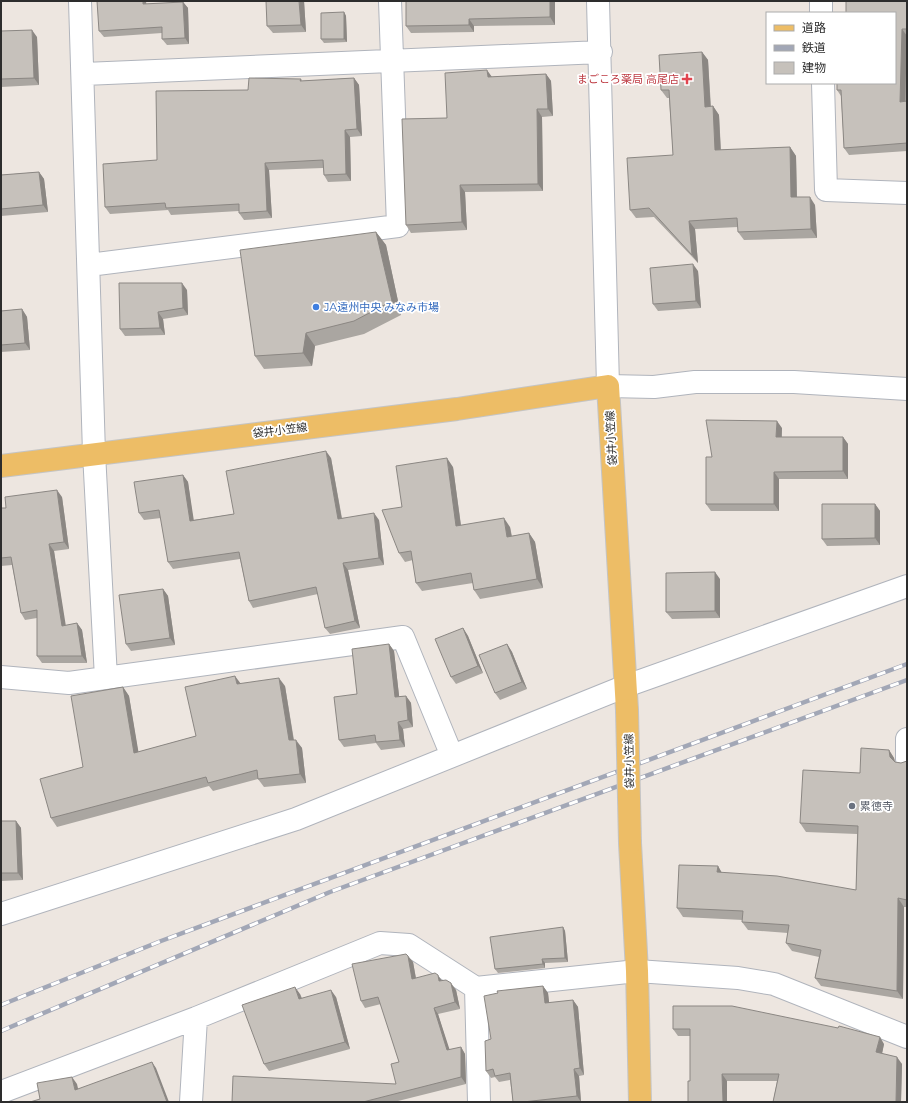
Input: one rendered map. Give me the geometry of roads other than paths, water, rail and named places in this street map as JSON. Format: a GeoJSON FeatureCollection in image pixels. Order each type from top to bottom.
{"type":"FeatureCollection","features":[{"type":"Feature","properties":{"kind":"main road","name":"袋井小笠線"},"geometry":{"type":"LineString","coordinates":[[1,466],[94,453],[457,409],[608,386],[628,710],[630,843],[637,972],[640,1102]]}},
{"type":"Feature","properties":{"kind":"street"},"geometry":{"type":"LineString","coordinates":[[80,1],[84,74],[94,453],[106,678]]}},
{"type":"Feature","properties":{"kind":"street"},"geometry":{"type":"LineString","coordinates":[[89,265],[398,226],[390,1]]}},
{"type":"Feature","properties":{"kind":"street"},"geometry":{"type":"LineString","coordinates":[[598,1],[608,386],[654,387],[695,382],[794,382],[907,389]]}},
{"type":"Feature","properties":{"kind":"street"},"geometry":{"type":"LineString","coordinates":[[821,1],[821,12]]}},
{"type":"Feature","properties":{"kind":"street"},"geometry":{"type":"LineString","coordinates":[[84,74],[600,52]]}},
{"type":"Feature","properties":{"kind":"street"},"geometry":{"type":"LineString","coordinates":[[823,84],[826,190],[907,193]]}},
{"type":"Feature","properties":{"kind":"street"},"geometry":{"type":"LineString","coordinates":[[1,914],[296,819],[626,686],[907,586]]}},
{"type":"Feature","properties":{"kind":"street"},"geometry":{"type":"LineString","coordinates":[[1,677],[69,683],[403,637],[452,756]]}},
{"type":"Feature","properties":{"kind":"street"},"geometry":{"type":"LineString","coordinates":[[907,739],[907,759]]}},
{"type":"Feature","properties":{"kind":"street"},"geometry":{"type":"LineString","coordinates":[[4,1091],[196,1018],[380,943],[409,945],[476,988],[637,972],[738,978],[774,984],[907,1036]]}},
{"type":"Feature","properties":{"kind":"street"},"geometry":{"type":"LineString","coordinates":[[476,988],[479,1102]]}},
{"type":"Feature","properties":{"kind":"street"},"geometry":{"type":"LineString","coordinates":[[191,1102],[196,1018]]}},
{"type":"Feature","properties":{"kind":"railway"},"geometry":{"type":"LineString","coordinates":[[1,1005],[161,941],[907,664]]}},
{"type":"Feature","properties":{"kind":"railway"},"geometry":{"type":"LineString","coordinates":[[1,1031],[330,892],[907,680]]}},
{"type":"Feature","properties":{"kind":"place","name":"まごころ薬局 高尾店"},"geometry":{"type":"Point","coordinates":[687,79]}},
{"type":"Feature","properties":{"kind":"place","name":"JA遠州中央 みなみ市場"},"geometry":{"type":"Point","coordinates":[316,307]}},
{"type":"Feature","properties":{"kind":"place","name":"累徳寺"},"geometry":{"type":"Point","coordinates":[852,806]}}]}
